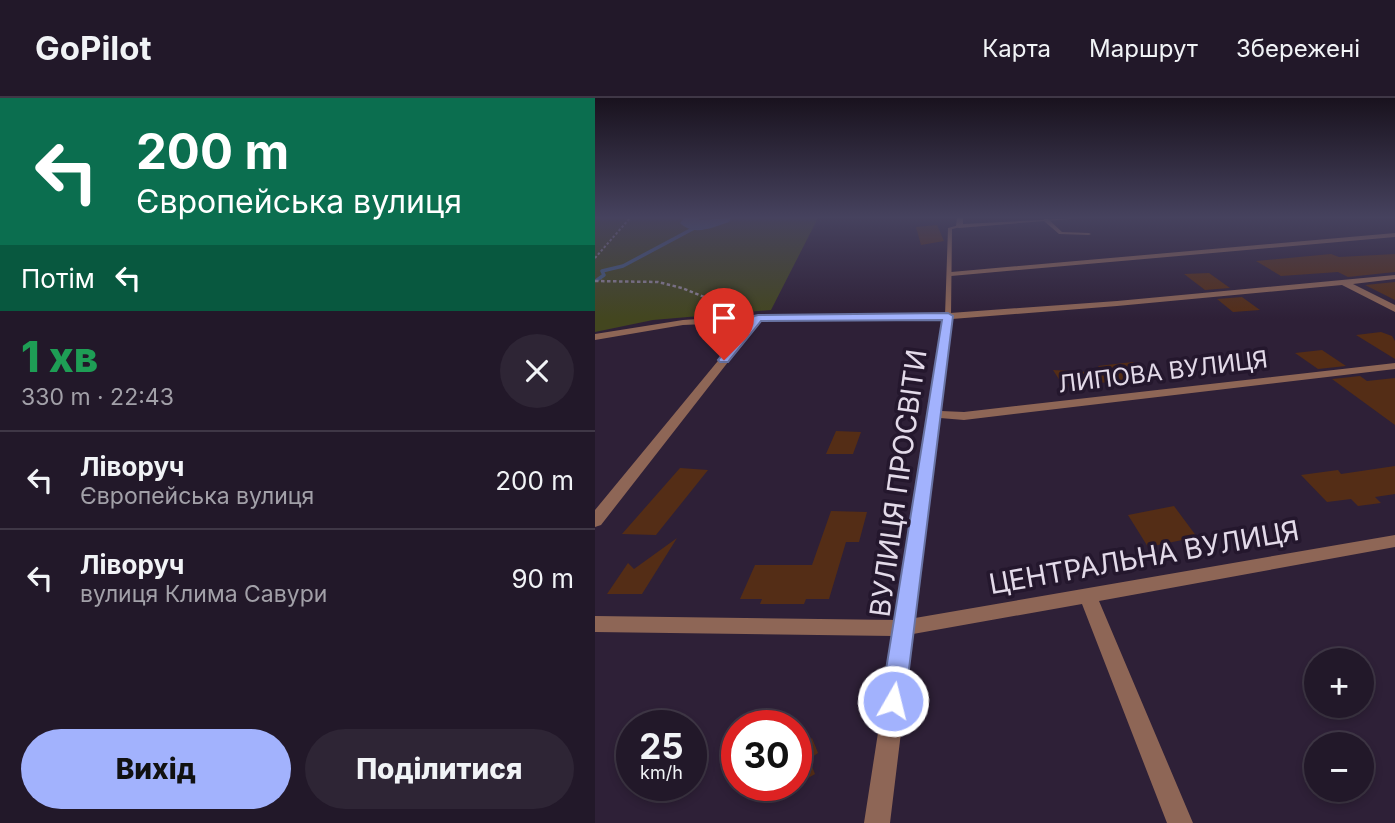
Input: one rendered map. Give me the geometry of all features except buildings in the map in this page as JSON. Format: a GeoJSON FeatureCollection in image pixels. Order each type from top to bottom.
{"type":"FeatureCollection","features":[{"type":"Feature","properties":{"kind":"street"},"geometry":{"type":"LineString","coordinates":[[951,274],[1203,252]]}},
{"type":"Feature","properties":{"kind":"street"},"geometry":{"type":"LineString","coordinates":[[595,337],[664,324],[758,318],[948,316],[1395,277]]}},
{"type":"Feature","properties":{"kind":"street"},"geometry":{"type":"LineString","coordinates":[[1343,282],[1395,309]]}},
{"type":"Feature","properties":{"kind":"street","name":"ВУЛИЦЯ ПРОСВІТИ"},"geometry":{"type":"LineString","coordinates":[[877,823],[948,316]]}},
{"type":"Feature","properties":{"kind":"street"},"geometry":{"type":"LineString","coordinates":[[595,521],[758,318]]}},
{"type":"Feature","properties":{"kind":"street","name":"ЛИПОВА ВУЛИЦЯ"},"geometry":{"type":"LineString","coordinates":[[935,414],[964,416],[1395,366]]}},
{"type":"Feature","properties":{"kind":"street","name":"ЦЕНТРАЛЬНА ВУЛИЦЯ"},"geometry":{"type":"LineString","coordinates":[[595,624],[903,628],[1394,543]]}},
{"type":"Feature","properties":{"kind":"street"},"geometry":{"type":"LineString","coordinates":[[1087,596],[1180,823]]}},
{"type":"Feature","properties":{"kind":"lane"},"geometry":{"type":"LineString","coordinates":[[948,316],[951,252]]}},
{"type":"Feature","properties":{"kind":"path"},"geometry":{"type":"LineString","coordinates":[[595,281],[658,282],[682,288],[758,318]]}},
{"type":"Feature","properties":{"kind":"green space"},"geometry":{"type":"Polygon","coordinates":[[[595,252],[801,252],[771,310],[653,320],[595,332],[595,252]]]}},
{"type":"Feature","properties":{"kind":"waterway"},"geometry":{"type":"LineString","coordinates":[[597,280],[604,275],[602,271],[623,266],[650,252]]}},
{"type":"Feature","properties":{"kind":"route"},"geometry":{"type":"LineString","coordinates":[[724,360],[758,318],[948,316],[893,701]]}}]}
